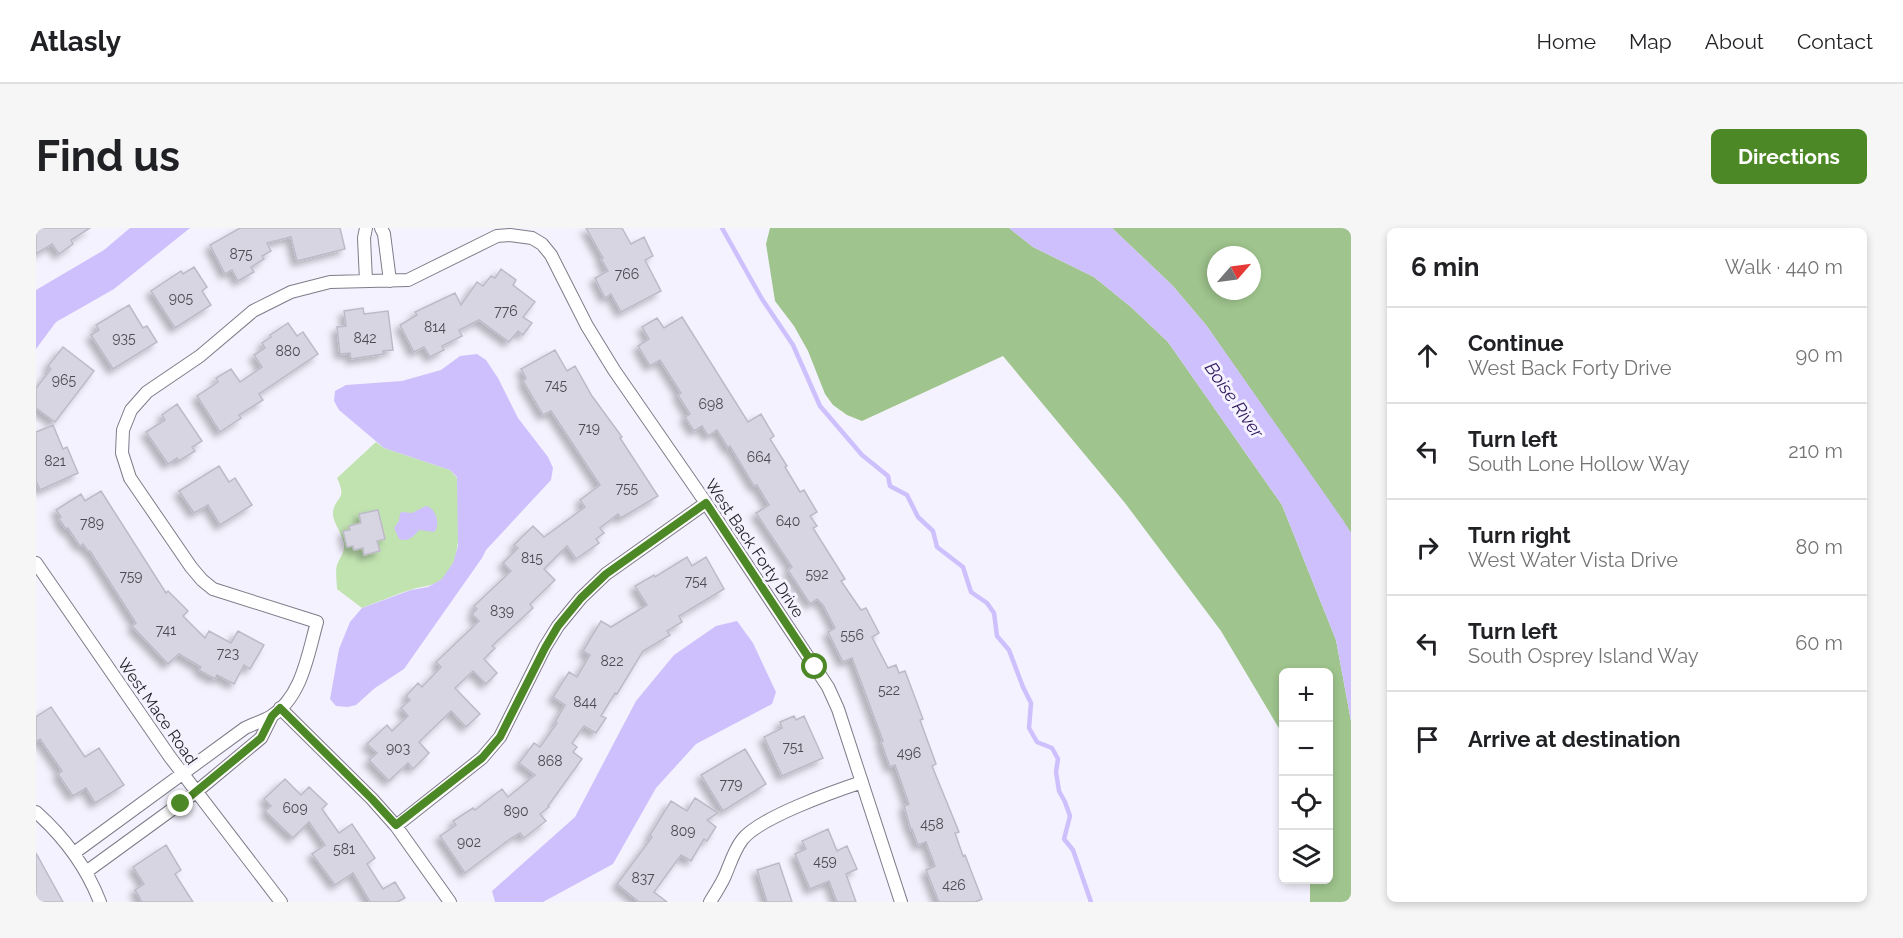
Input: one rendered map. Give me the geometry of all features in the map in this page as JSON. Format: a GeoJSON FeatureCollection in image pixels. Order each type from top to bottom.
{"type":"FeatureCollection","features":[{"type":"Feature","properties":{"kind":"street"},"geometry":{"type":"LineString","coordinates":[[366,228],[364,238],[366,281]]}},
{"type":"Feature","properties":{"kind":"street"},"geometry":{"type":"LineString","coordinates":[[86,872],[196,792],[261,738],[276,712],[294,693],[304,672],[317,622],[213,589],[202,580],[130,478],[122,453],[123,430],[131,410],[147,392],[200,356],[253,311],[291,292],[330,282],[390,281],[384,234],[381,228]]}},
{"type":"Feature","properties":{"kind":"street","name":"West Back Forty Drive"},"geometry":{"type":"LineString","coordinates":[[390,281],[408,280],[497,236],[532,238],[542,244],[551,255],[587,326],[610,363],[828,687],[838,709],[901,902]]}},
{"type":"Feature","properties":{"kind":"street"},"geometry":{"type":"LineString","coordinates":[[396,825],[482,758],[500,737],[545,648],[558,626],[581,598],[606,574],[706,503]]}},
{"type":"Feature","properties":{"kind":"street","name":"West Mace Road"},"geometry":{"type":"LineString","coordinates":[[36,563],[196,792],[281,902]]}},
{"type":"Feature","properties":{"kind":"street"},"geometry":{"type":"LineString","coordinates":[[276,712],[372,799],[396,825],[450,902]]}},
{"type":"Feature","properties":{"kind":"street"},"geometry":{"type":"LineString","coordinates":[[74,854],[245,728],[276,712]]}},
{"type":"Feature","properties":{"kind":"street"},"geometry":{"type":"LineString","coordinates":[[710,902],[725,877],[733,855],[743,838],[780,815],[862,782]]}},
{"type":"Feature","properties":{"kind":"street"},"geometry":{"type":"LineString","coordinates":[[36,812],[74,854],[86,872],[100,902]]}},
{"type":"Feature","properties":{"kind":"street"},"geometry":{"type":"LineString","coordinates":[[131,812],[144,830]]}},
{"type":"Feature","properties":{"kind":"green space"},"geometry":{"type":"Polygon","coordinates":[[[770,228],[1009,228],[1033,247],[1094,277],[1131,307],[1168,342],[1282,505],[1336,640],[1351,721],[1351,902],[1310,902],[1310,884],[1333,884],[1333,668],[1279,668],[1279,728],[1221,631],[1125,503],[1003,356],[862,421],[847,415],[833,405],[825,394],[808,351],[794,326],[775,301],[766,244],[770,228]]]}},
{"type":"Feature","properties":{"kind":"green space"},"geometry":{"type":"Polygon","coordinates":[[[1112,228],[1351,228],[1351,533],[1206,325],[1172,285],[1112,228]]]}},
{"type":"Feature","properties":{"kind":"green space"},"geometry":{"type":"Polygon","coordinates":[[[376,442],[384,448],[450,470],[457,478],[459,532],[454,560],[449,571],[441,580],[362,608],[337,589],[336,568],[344,543],[333,512],[341,495],[337,478],[376,442]]]}},
{"type":"Feature","properties":{"kind":"water"},"geometry":{"type":"Polygon","coordinates":[[[130,228],[190,228],[114,289],[56,322],[36,349],[36,290],[104,250],[130,228]]]}},
{"type":"Feature","properties":{"kind":"water","name":"Boise River"},"geometry":{"type":"Polygon","coordinates":[[[1009,228],[1112,228],[1172,285],[1206,325],[1343,520],[1351,533],[1351,721],[1336,640],[1282,505],[1168,342],[1131,307],[1094,277],[1033,247],[1009,228]]]}},
{"type":"Feature","properties":{"kind":"water"},"geometry":{"type":"Polygon","coordinates":[[[477,354],[486,360],[498,378],[518,418],[548,457],[553,468],[551,480],[486,550],[404,669],[375,688],[356,705],[336,706],[330,699],[339,649],[350,622],[362,608],[411,590],[428,587],[442,579],[453,563],[458,546],[457,477],[450,470],[384,448],[339,410],[334,401],[335,391],[346,385],[402,381],[441,370],[460,356],[477,354]]]}},
{"type":"Feature","properties":{"kind":"water"},"geometry":{"type":"Polygon","coordinates":[[[426,506],[430,507],[436,517],[437,525],[434,532],[419,530],[413,537],[399,539],[394,528],[399,521],[400,513],[412,513],[426,506]]]}},
{"type":"Feature","properties":{"kind":"water"},"geometry":{"type":"Polygon","coordinates":[[[737,621],[753,643],[776,692],[772,704],[696,744],[656,788],[613,864],[543,902],[495,902],[492,891],[575,817],[636,701],[674,655],[716,626],[737,621]]]}},
{"type":"Feature","properties":{"kind":"building"},"geometry":{"type":"Polygon","coordinates":[[[36,228],[90,228],[71,240],[73,244],[59,254],[52,244],[36,254],[36,228]]]}},
{"type":"Feature","properties":{"kind":"building"},"geometry":{"type":"Polygon","coordinates":[[[240,228],[340,228],[345,249],[297,261],[291,237],[267,243],[271,251],[262,256],[264,259],[251,267],[254,272],[238,281],[232,270],[225,274],[210,245],[240,228]]]}},
{"type":"Feature","properties":{"kind":"building"},"geometry":{"type":"Polygon","coordinates":[[[586,228],[622,228],[631,244],[644,237],[653,256],[645,260],[661,291],[621,312],[611,294],[605,298],[595,278],[608,271],[586,228]]]}},
{"type":"Feature","properties":{"kind":"building"},"geometry":{"type":"Polygon","coordinates":[[[194,267],[207,287],[202,291],[211,305],[175,328],[151,291],[181,271],[183,274],[194,267]]]}},
{"type":"Feature","properties":{"kind":"building"},"geometry":{"type":"Polygon","coordinates":[[[501,269],[516,280],[513,285],[535,302],[523,317],[532,323],[523,335],[518,331],[509,342],[479,320],[459,330],[462,336],[442,346],[444,350],[430,357],[424,347],[414,352],[400,325],[417,315],[415,312],[455,293],[461,305],[477,282],[483,286],[491,276],[495,278],[501,269]]]}},
{"type":"Feature","properties":{"kind":"building"},"geometry":{"type":"Polygon","coordinates":[[[129,305],[143,328],[147,326],[157,342],[113,369],[91,335],[99,330],[96,325],[129,305]]]}},
{"type":"Feature","properties":{"kind":"building"},"geometry":{"type":"Polygon","coordinates":[[[363,308],[364,314],[388,311],[393,350],[383,351],[383,354],[351,359],[350,353],[340,354],[337,327],[346,326],[344,311],[363,308]]]}},
{"type":"Feature","properties":{"kind":"building"},"geometry":{"type":"Polygon","coordinates":[[[682,317],[748,422],[761,414],[774,436],[770,439],[787,466],[785,467],[800,492],[804,490],[817,512],[810,516],[817,526],[813,528],[845,579],[841,581],[861,610],[866,608],[879,633],[872,637],[888,668],[896,665],[899,673],[905,671],[923,719],[920,720],[936,764],[932,766],[959,832],[955,833],[963,856],[965,855],[982,899],[975,902],[939,902],[926,870],[935,866],[926,842],[918,845],[911,830],[904,806],[909,804],[895,765],[890,767],[881,742],[883,741],[852,658],[843,662],[828,632],[835,628],[823,605],[817,599],[810,604],[788,570],[792,567],[756,513],[769,505],[757,485],[754,486],[730,446],[728,448],[717,430],[708,436],[702,426],[694,431],[685,417],[690,414],[678,395],[681,393],[660,360],[650,366],[638,346],[649,339],[642,327],[657,318],[664,328],[682,317]]]}},
{"type":"Feature","properties":{"kind":"building"},"geometry":{"type":"Polygon","coordinates":[[[288,323],[297,336],[303,332],[318,354],[259,394],[263,400],[239,415],[241,418],[220,432],[197,396],[218,382],[216,378],[231,369],[240,382],[262,367],[254,355],[265,348],[262,343],[271,337],[270,335],[288,323]]]}},
{"type":"Feature","properties":{"kind":"building"},"geometry":{"type":"Polygon","coordinates":[[[63,347],[94,371],[55,422],[36,408],[36,388],[51,369],[48,366],[63,347]]]}},
{"type":"Feature","properties":{"kind":"building"},"geometry":{"type":"Polygon","coordinates":[[[555,350],[567,371],[575,366],[592,396],[622,437],[620,438],[658,496],[621,518],[618,514],[600,528],[604,533],[596,539],[599,543],[576,559],[567,546],[544,569],[555,580],[530,604],[533,608],[492,646],[495,648],[484,659],[497,673],[486,684],[473,671],[455,688],[480,714],[466,727],[451,711],[419,742],[429,753],[413,769],[408,763],[389,781],[369,760],[377,753],[367,744],[387,725],[392,731],[408,716],[401,708],[410,700],[406,696],[418,683],[422,687],[441,667],[436,662],[479,621],[472,614],[477,609],[474,606],[511,571],[503,563],[518,548],[514,545],[533,526],[544,537],[585,507],[580,500],[600,485],[551,411],[543,415],[523,381],[526,378],[521,369],[555,350]]]}},
{"type":"Feature","properties":{"kind":"building"},"geometry":{"type":"Polygon","coordinates":[[[177,404],[202,441],[192,447],[195,451],[179,461],[177,458],[168,464],[146,432],[165,420],[162,415],[177,404]]]}},
{"type":"Feature","properties":{"kind":"building"},"geometry":{"type":"Polygon","coordinates":[[[53,425],[63,449],[67,447],[78,473],[40,490],[36,481],[36,432],[53,425]]]}},
{"type":"Feature","properties":{"kind":"building"},"geometry":{"type":"Polygon","coordinates":[[[219,466],[229,482],[235,478],[252,505],[220,525],[208,505],[194,513],[179,491],[219,466]]]}},
{"type":"Feature","properties":{"kind":"building"},"geometry":{"type":"Polygon","coordinates":[[[101,491],[166,593],[168,591],[188,611],[183,616],[205,638],[209,631],[231,643],[238,631],[264,645],[250,669],[244,665],[234,684],[217,675],[215,679],[199,670],[201,667],[179,654],[168,664],[132,626],[136,623],[90,551],[83,544],[80,546],[59,519],[61,517],[56,510],[81,494],[85,501],[101,491]]]}},
{"type":"Feature","properties":{"kind":"building"},"geometry":{"type":"Polygon","coordinates":[[[378,510],[385,539],[377,541],[380,551],[364,555],[363,548],[354,550],[353,546],[347,547],[343,531],[350,530],[349,526],[361,523],[359,514],[378,510]]]}},
{"type":"Feature","properties":{"kind":"building"},"geometry":{"type":"Polygon","coordinates":[[[687,557],[692,566],[706,557],[724,589],[679,616],[682,622],[667,631],[670,635],[643,651],[601,716],[606,718],[596,733],[584,726],[572,743],[577,747],[573,752],[582,759],[549,807],[540,814],[546,821],[524,838],[520,833],[510,839],[465,873],[440,836],[456,825],[453,821],[473,808],[475,810],[502,789],[508,797],[535,775],[519,763],[534,743],[540,747],[557,723],[555,722],[565,705],[553,697],[569,672],[577,677],[590,655],[583,651],[601,621],[611,627],[647,605],[635,586],[654,575],[655,577],[687,557]]]}},
{"type":"Feature","properties":{"kind":"building"},"geometry":{"type":"Polygon","coordinates":[[[51,707],[85,757],[99,748],[124,785],[95,803],[86,788],[73,796],[58,774],[62,771],[40,739],[36,742],[36,717],[51,707]]]}},
{"type":"Feature","properties":{"kind":"building"},"geometry":{"type":"Polygon","coordinates":[[[794,716],[796,720],[804,716],[823,758],[782,776],[764,737],[782,728],[780,722],[794,716]]]}},
{"type":"Feature","properties":{"kind":"building"},"geometry":{"type":"Polygon","coordinates":[[[745,749],[766,784],[723,811],[701,775],[745,749]]]}},
{"type":"Feature","properties":{"kind":"building"},"geometry":{"type":"Polygon","coordinates":[[[285,779],[301,795],[309,787],[327,804],[322,809],[339,833],[352,824],[375,858],[367,864],[383,889],[395,882],[405,898],[397,902],[370,902],[353,873],[335,885],[312,854],[325,845],[309,822],[293,838],[265,811],[271,806],[264,799],[285,779]]]}},
{"type":"Feature","properties":{"kind":"building"},"geometry":{"type":"Polygon","coordinates":[[[695,798],[718,813],[707,820],[716,827],[707,841],[704,839],[691,861],[681,855],[654,892],[667,902],[639,902],[617,884],[652,837],[650,835],[671,801],[687,811],[695,798]]]}},
{"type":"Feature","properties":{"kind":"building"},"geometry":{"type":"Polygon","coordinates":[[[828,829],[837,851],[847,846],[857,869],[846,874],[856,902],[837,902],[829,881],[810,889],[795,854],[806,849],[802,841],[828,829]]]}},
{"type":"Feature","properties":{"kind":"building"},"geometry":{"type":"Polygon","coordinates":[[[166,845],[181,870],[175,874],[193,902],[142,902],[135,890],[144,884],[133,867],[166,845]]]}},
{"type":"Feature","properties":{"kind":"building"},"geometry":{"type":"Polygon","coordinates":[[[36,853],[63,902],[36,902],[36,853]]]}},
{"type":"Feature","properties":{"kind":"building"},"geometry":{"type":"Polygon","coordinates":[[[779,863],[792,902],[767,902],[757,870],[779,863]]]}},
{"type":"Feature","properties":{"kind":"waterway"},"geometry":{"type":"LineString","coordinates":[[722,228],[762,299],[793,345],[820,406],[862,455],[888,476],[890,486],[907,495],[918,517],[933,531],[937,547],[963,567],[971,592],[987,603],[994,613],[997,636],[1009,650],[1031,703],[1029,728],[1037,742],[1052,748],[1058,759],[1056,772],[1059,791],[1070,816],[1064,839],[1073,850],[1091,902]]}},
{"type":"Feature","properties":{"kind":"route"},"geometry":{"type":"LineString","coordinates":[[181,804],[261,738],[272,716],[280,708],[396,825],[482,758],[500,737],[545,648],[558,626],[581,598],[606,574],[706,503],[815,667]]}}]}
